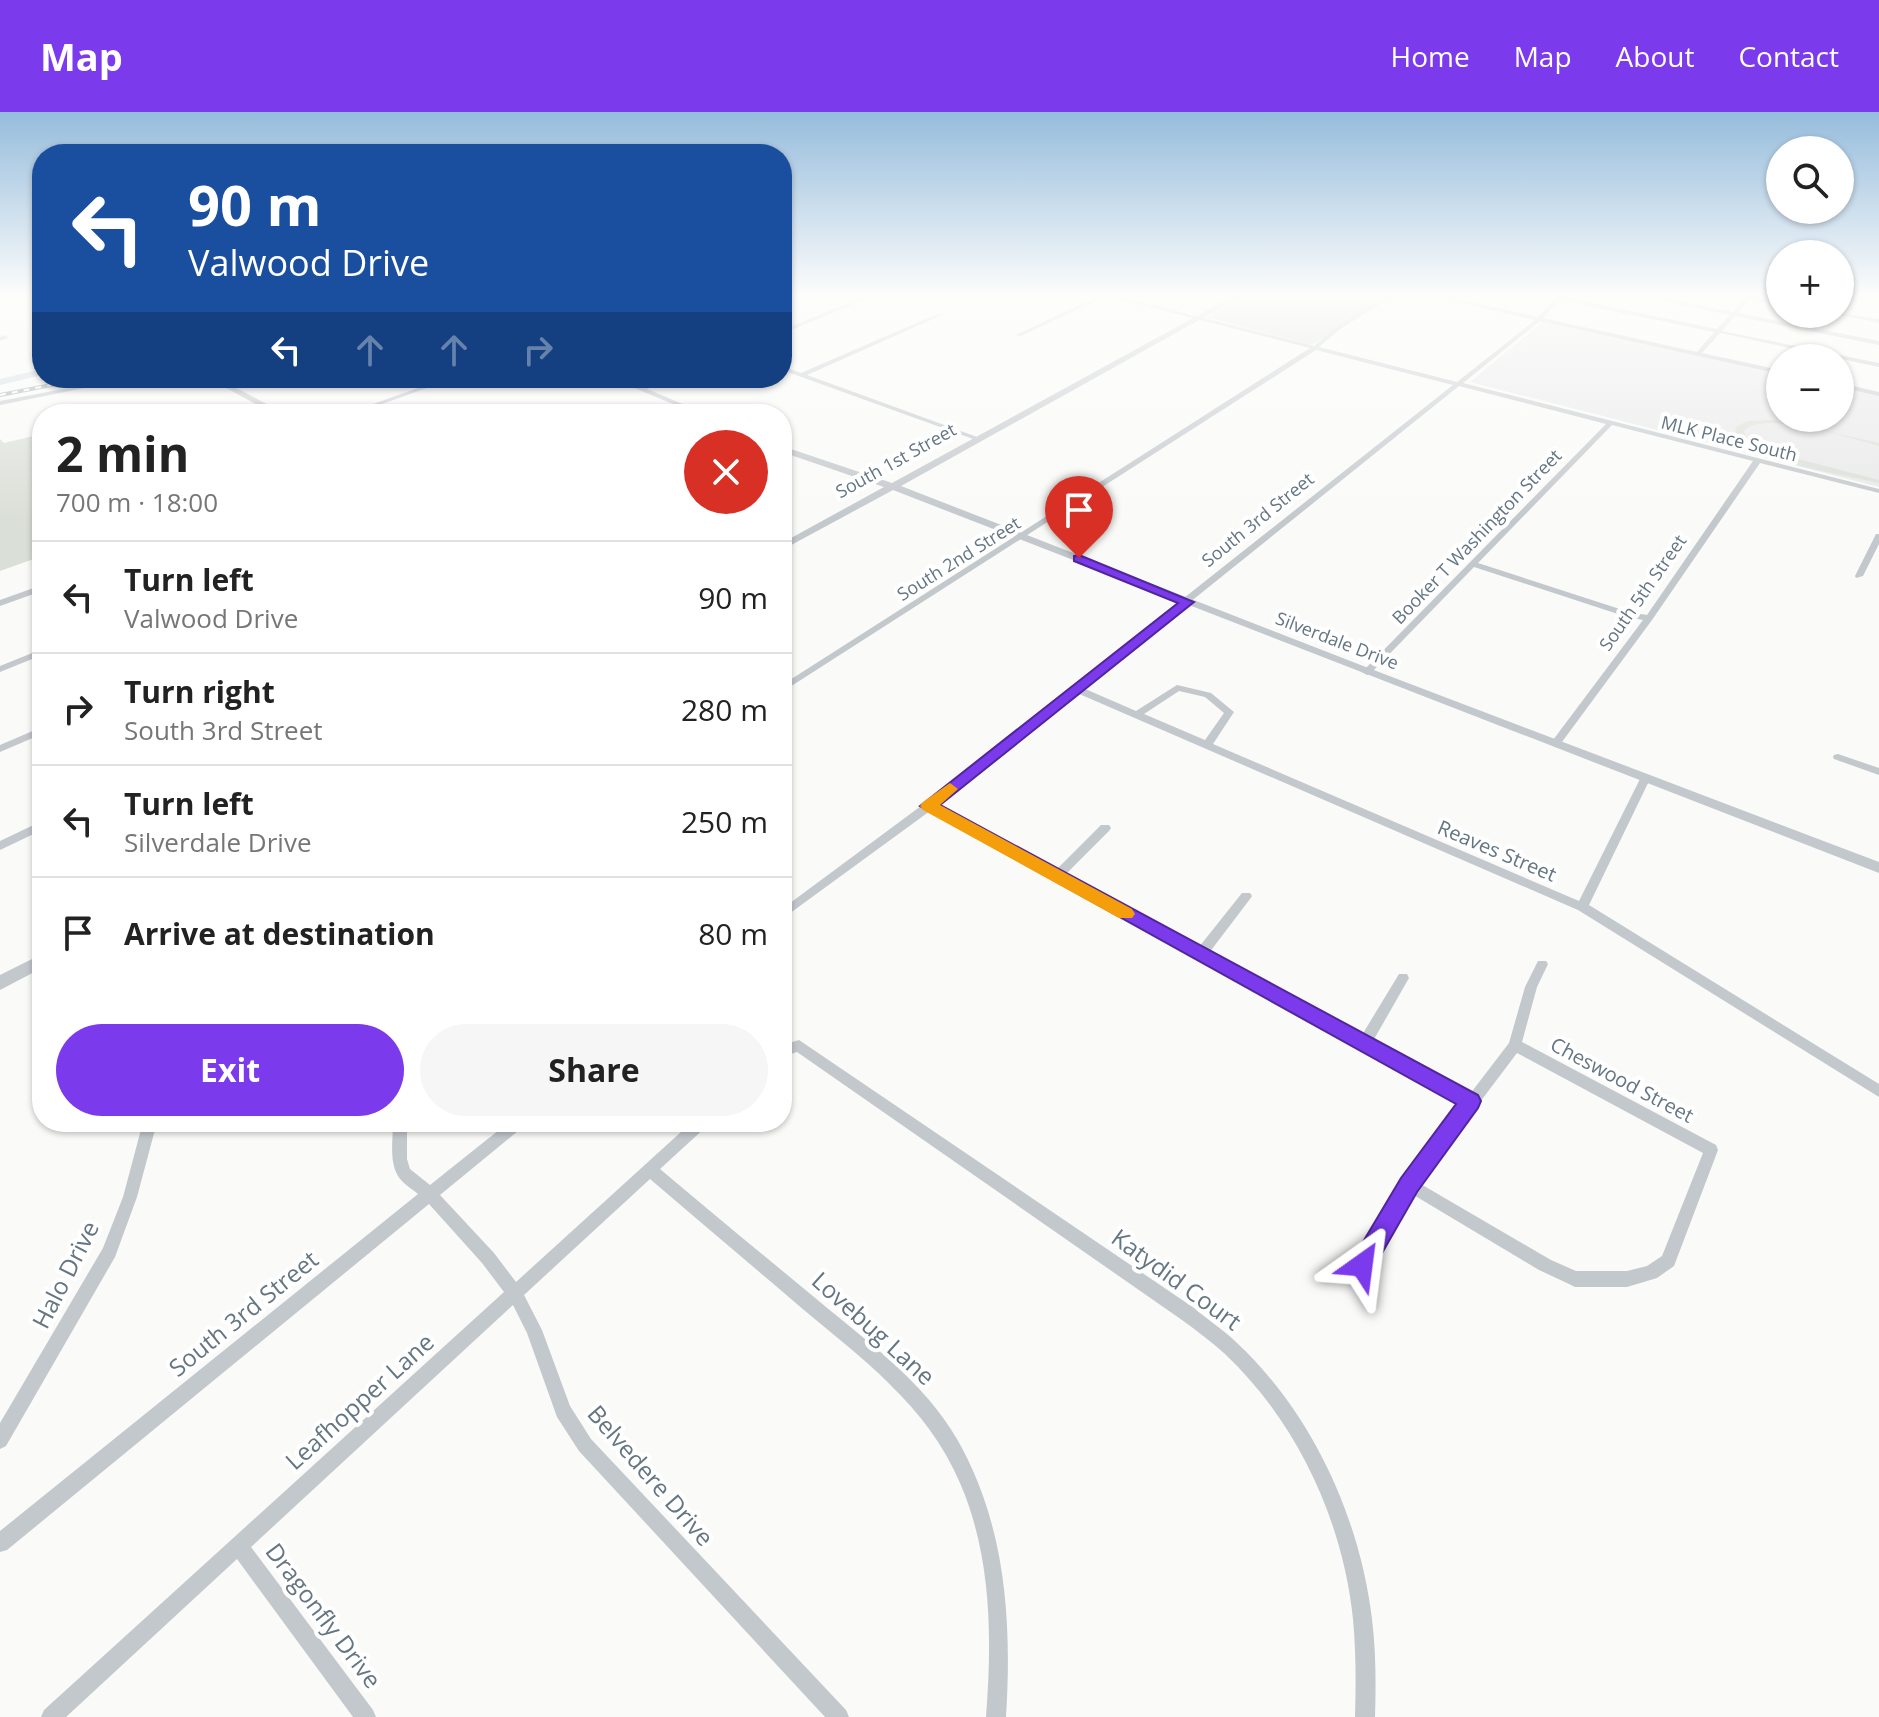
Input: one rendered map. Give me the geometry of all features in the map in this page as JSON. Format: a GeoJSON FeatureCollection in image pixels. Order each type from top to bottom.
{"type":"FeatureCollection","features":[{"type":"Feature","properties":{"kind":"main road"},"geometry":{"type":"LineString","coordinates":[[0,383],[32,376]]}},
{"type":"Feature","properties":{"kind":"street"},"geometry":{"type":"LineString","coordinates":[[801,375],[813,370]]}},
{"type":"Feature","properties":{"kind":"street","name":"South 1st Street"},"geometry":{"type":"LineString","coordinates":[[792,541],[1104,370]]}},
{"type":"Feature","properties":{"kind":"street","name":"South 2nd Street"},"geometry":{"type":"LineString","coordinates":[[792,683],[1281,370]]}},
{"type":"Feature","properties":{"kind":"street","name":"MLK Place South"},"geometry":{"type":"LineString","coordinates":[[1402,370],[1879,491]]}},
{"type":"Feature","properties":{"kind":"street","name":"South 3rd Street"},"geometry":{"type":"LineString","coordinates":[[792,908],[929,806],[1475,370]]}},
{"type":"Feature","properties":{"kind":"street"},"geometry":{"type":"LineString","coordinates":[[792,372],[978,439]]}},
{"type":"Feature","properties":{"kind":"street"},"geometry":{"type":"LineString","coordinates":[[0,403],[79,388]]}},
{"type":"Feature","properties":{"kind":"street"},"geometry":{"type":"LineString","coordinates":[[231,388],[262,404]]}},
{"type":"Feature","properties":{"kind":"street"},"geometry":{"type":"LineString","coordinates":[[377,404],[423,388]]}},
{"type":"Feature","properties":{"kind":"street"},"geometry":{"type":"LineString","coordinates":[[1854,388],[1879,394]]}},
{"type":"Feature","properties":{"kind":"street"},"geometry":{"type":"LineString","coordinates":[[642,389],[679,404]]}},
{"type":"Feature","properties":{"kind":"street","name":"Booker T Washington Street"},"geometry":{"type":"LineString","coordinates":[[1367,672],[1610,423]]}},
{"type":"Feature","properties":{"kind":"street","name":"Silverdale Drive"},"geometry":{"type":"LineString","coordinates":[[792,452],[892,486],[1879,868]]}},
{"type":"Feature","properties":{"kind":"street","name":"South 5th Street"},"geometry":{"type":"LineString","coordinates":[[1555,744],[1649,618],[1758,460]]}},
{"type":"Feature","properties":{"kind":"street"},"geometry":{"type":"LineString","coordinates":[[1859,576],[1879,536]]}},
{"type":"Feature","properties":{"kind":"street"},"geometry":{"type":"LineString","coordinates":[[1473,564],[1627,614],[1649,618]]}},
{"type":"Feature","properties":{"kind":"street"},"geometry":{"type":"LineString","coordinates":[[0,603],[32,592]]}},
{"type":"Feature","properties":{"kind":"street"},"geometry":{"type":"LineString","coordinates":[[0,669],[32,656]]}},
{"type":"Feature","properties":{"kind":"street"},"geometry":{"type":"LineString","coordinates":[[1137,715],[1177,688],[1208,695],[1229,712],[1206,746]]}},
{"type":"Feature","properties":{"kind":"street","name":"Reaves Street"},"geometry":{"type":"LineString","coordinates":[[1077,689],[1582,907],[1879,1091]]}},
{"type":"Feature","properties":{"kind":"street"},"geometry":{"type":"LineString","coordinates":[[0,749],[32,735]]}},
{"type":"Feature","properties":{"kind":"street"},"geometry":{"type":"LineString","coordinates":[[1838,757],[1879,772]]}},
{"type":"Feature","properties":{"kind":"street"},"geometry":{"type":"LineString","coordinates":[[1582,907],[1645,779]]}},
{"type":"Feature","properties":{"kind":"street"},"geometry":{"type":"LineString","coordinates":[[929,806],[1471,1101]]}},
{"type":"Feature","properties":{"kind":"street"},"geometry":{"type":"LineString","coordinates":[[1056,877],[1105,828]]}},
{"type":"Feature","properties":{"kind":"street"},"geometry":{"type":"LineString","coordinates":[[0,846],[32,830]]}},
{"type":"Feature","properties":{"kind":"street"},"geometry":{"type":"LineString","coordinates":[[1201,954],[1246,896]]}},
{"type":"Feature","properties":{"kind":"street"},"geometry":{"type":"LineString","coordinates":[[1362,1265],[1409,1185],[1515,1045],[1531,987],[1542,964]]}},
{"type":"Feature","properties":{"kind":"street"},"geometry":{"type":"LineString","coordinates":[[0,983],[32,965]]}},
{"type":"Feature","properties":{"kind":"street"},"geometry":{"type":"LineString","coordinates":[[1364,1044],[1403,978]]}},
{"type":"Feature","properties":{"kind":"street","name":"Cheswood Street"},"geometry":{"type":"LineString","coordinates":[[1409,1185],[1545,1265],[1575,1279],[1627,1279],[1651,1273],[1668,1261],[1711,1150],[1515,1045]]}},
{"type":"Feature","properties":{"kind":"street","name":"Katydid Court"},"geometry":{"type":"LineString","coordinates":[[792,1048],[799,1046],[1188,1314],[1235,1352],[1279,1404],[1314,1456],[1352,1553],[1366,1649],[1365,1717]]}},
{"type":"Feature","properties":{"kind":"street","name":"Halo Drive"},"geometry":{"type":"LineString","coordinates":[[0,1440],[109,1252],[130,1197],[147,1132]]}},
{"type":"Feature","properties":{"kind":"street","name":"Belvedere Drive"},"geometry":{"type":"LineString","coordinates":[[400,1132],[400,1159],[404,1173],[429,1194],[488,1258],[515,1293],[534,1330],[563,1411],[585,1445],[839,1717]]}},
{"type":"Feature","properties":{"kind":"street","name":"South 3rd Street"},"geometry":{"type":"LineString","coordinates":[[0,1543],[506,1132]]}},
{"type":"Feature","properties":{"kind":"street","name":"Leafhopper Lane"},"geometry":{"type":"LineString","coordinates":[[51,1717],[691,1132]]}},
{"type":"Feature","properties":{"kind":"street","name":"Lovebug Lane"},"geometry":{"type":"LineString","coordinates":[[650,1170],[885,1367],[927,1410],[954,1452],[974,1496],[999,1604],[1001,1667],[996,1717]]}},
{"type":"Feature","properties":{"kind":"street","name":"Dragonfly Drive"},"geometry":{"type":"LineString","coordinates":[[238,1545],[366,1717]]}},
{"type":"Feature","properties":{"kind":"shaded area"},"geometry":{"type":"Polygon","coordinates":[[[1485,370],[1766,370],[1766,432],[1854,432],[1854,389],[1879,395],[1879,487],[1470,382],[1485,370]]]}},
{"type":"Feature","properties":{"kind":"shaded area"},"geometry":{"type":"Polygon","coordinates":[[[1766,420],[1766,423],[1754,425],[1744,431],[1745,437],[1775,453],[1879,480],[1879,483],[1823,471],[1760,452],[1735,433],[1736,427],[1747,421],[1766,420]]]}},
{"type":"Feature","properties":{"kind":"shaded area"},"geometry":{"type":"Polygon","coordinates":[[[1829,432],[1879,443],[1879,446],[1829,432]]]}},
{"type":"Feature","properties":{"kind":"shaded area"},"geometry":{"type":"Polygon","coordinates":[[[32,436],[32,560],[0,571],[0,439],[4,443],[32,436]]]}},
{"type":"Feature","properties":{"kind":"railway"},"geometry":{"type":"LineString","coordinates":[[0,395],[36,388]]}},
{"type":"Feature","properties":{"kind":"slow traffic"},"geometry":{"type":"LineString","coordinates":[[950,789],[929,806],[1126,914]]}},
{"type":"Feature","properties":{"kind":"route"},"geometry":{"type":"LineString","coordinates":[[1079,558],[1188,602],[929,806],[1471,1101],[1409,1185],[1362,1265]]}}]}
